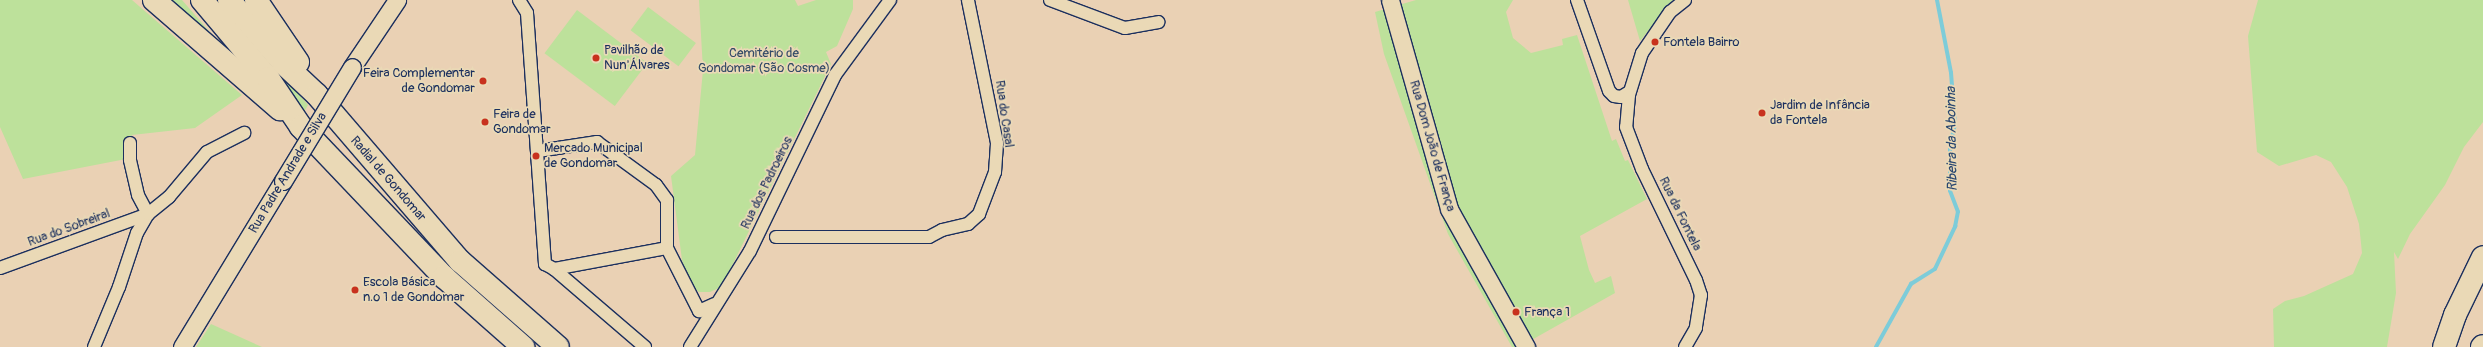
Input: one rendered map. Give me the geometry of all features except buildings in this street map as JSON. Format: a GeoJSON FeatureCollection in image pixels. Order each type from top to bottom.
{"type":"FeatureCollection","features":[{"type":"Feature","properties":{"kind":"highway"},"geometry":{"type":"LineString","coordinates":[[154,0],[301,127]]}},
{"type":"Feature","properties":{"kind":"highway","name":"Radial de Gondomar"},"geometry":{"type":"LineString","coordinates":[[202,0],[268,78],[301,127],[444,277],[524,347]]}},
{"type":"Feature","properties":{"kind":"highway","name":"Radial de Gondomar"},"geometry":{"type":"LineString","coordinates":[[229,0],[284,64],[317,95],[385,177],[460,261],[558,347]]}},
{"type":"Feature","properties":{"kind":"highway"},"geometry":{"type":"LineString","coordinates":[[256,0],[317,95]]}},
{"type":"Feature","properties":{"kind":"highway"},"geometry":{"type":"LineString","coordinates":[[2444,347],[2455,315],[2483,257]]}},
{"type":"Feature","properties":{"kind":"main road","name":"Rua Dom João de França"},"geometry":{"type":"LineString","coordinates":[[1390,0],[1449,208],[1526,347]]}},
{"type":"Feature","properties":{"kind":"main road","name":"Rua Padre Andrade e Silva"},"geometry":{"type":"LineString","coordinates":[[182,347],[392,2]]}},
{"type":"Feature","properties":{"kind":"street"},"geometry":{"type":"LineString","coordinates":[[519,0],[527,12],[545,264],[554,269],[645,347]]}},
{"type":"Feature","properties":{"kind":"street","name":"Rua dos Padroeiros"},"geometry":{"type":"LineString","coordinates":[[690,347],[715,304],[750,251],[835,75],[890,0]]}},
{"type":"Feature","properties":{"kind":"street","name":"Rua do Casal"},"geometry":{"type":"LineString","coordinates":[[776,237],[929,237],[942,230],[968,224],[978,214],[995,172],[997,143],[968,0]]}},
{"type":"Feature","properties":{"kind":"street"},"geometry":{"type":"LineString","coordinates":[[1050,0],[1125,28],[1158,22]]}},
{"type":"Feature","properties":{"kind":"street"},"geometry":{"type":"LineString","coordinates":[[1578,0],[1609,91],[1614,96],[1621,97],[1630,92]]}},
{"type":"Feature","properties":{"kind":"street","name":"Rua da Fontela"},"geometry":{"type":"LineString","coordinates":[[1685,0],[1670,12],[1653,33],[1642,53],[1630,92],[1626,127],[1630,142],[1696,280],[1701,295],[1696,328],[1685,347]]}},
{"type":"Feature","properties":{"kind":"street"},"geometry":{"type":"LineString","coordinates":[[94,347],[119,287],[137,233],[148,214],[169,197],[207,152],[244,133]]}},
{"type":"Feature","properties":{"kind":"street"},"geometry":{"type":"LineString","coordinates":[[538,151],[597,142],[656,185],[667,200],[667,248],[698,311],[715,304]]}},
{"type":"Feature","properties":{"kind":"street"},"geometry":{"type":"LineString","coordinates":[[130,143],[130,160],[138,194],[148,214]]}},
{"type":"Feature","properties":{"kind":"street","name":"Rua do Sobreiral"},"geometry":{"type":"LineString","coordinates":[[0,268],[148,214]]}},
{"type":"Feature","properties":{"kind":"street"},"geometry":{"type":"LineString","coordinates":[[554,269],[667,248]]}},
{"type":"Feature","properties":{"kind":"green space"},"geometry":{"type":"Polygon","coordinates":[[[0,0],[132,0],[242,95],[195,128],[132,135],[126,159],[23,179],[0,127],[0,0]]]}},
{"type":"Feature","properties":{"kind":"green space"},"geometry":{"type":"Polygon","coordinates":[[[164,0],[182,0],[215,38],[212,43],[164,0]]]}},
{"type":"Feature","properties":{"kind":"green space"},"geometry":{"type":"Polygon","coordinates":[[[209,0],[218,0],[308,105],[304,112],[209,0]]]}},
{"type":"Feature","properties":{"kind":"green space","name":"Cemitério de Gondomar (São Cosme)"},"geometry":{"type":"Polygon","coordinates":[[[699,0],[795,0],[798,6],[816,0],[853,0],[853,9],[837,46],[826,52],[831,64],[727,276],[719,288],[710,292],[699,292],[690,285],[682,260],[671,176],[695,155],[703,70],[699,0]]]}},
{"type":"Feature","properties":{"kind":"green space"},"geometry":{"type":"Polygon","coordinates":[[[1416,0],[1513,0],[1506,12],[1513,38],[1531,53],[1563,45],[1562,39],[1577,35],[1612,141],[1616,139],[1625,161],[1628,160],[1647,199],[1580,236],[1589,270],[1595,283],[1611,276],[1615,293],[1519,347],[1512,347],[1448,234],[1384,54],[1375,12],[1416,0]]]}},
{"type":"Feature","properties":{"kind":"green space"},"geometry":{"type":"Polygon","coordinates":[[[1628,0],[1673,0],[1640,41],[1628,0]]]}},
{"type":"Feature","properties":{"kind":"green space"},"geometry":{"type":"Polygon","coordinates":[[[2258,0],[2483,0],[2483,122],[2464,147],[2445,185],[2410,234],[2398,259],[2394,252],[2396,293],[2387,347],[2274,347],[2273,309],[2285,301],[2304,296],[2353,274],[2362,253],[2359,224],[2347,187],[2331,162],[2316,155],[2279,166],[2257,152],[2248,36],[2258,0]]]}},
{"type":"Feature","properties":{"kind":"green space"},"geometry":{"type":"Polygon","coordinates":[[[648,7],[696,43],[678,66],[631,30],[648,7]]]}},
{"type":"Feature","properties":{"kind":"green space","name":"Pavilhão de Nun'Álvares"},"geometry":{"type":"Polygon","coordinates":[[[577,10],[647,63],[615,106],[545,53],[577,10]]]}},
{"type":"Feature","properties":{"kind":"green space"},"geometry":{"type":"Polygon","coordinates":[[[211,324],[262,347],[196,347],[211,324]]]}},
{"type":"Feature","properties":{"kind":"waterway","name":"Ribeira da Aboinha"},"geometry":{"type":"LineString","coordinates":[[1876,347],[1911,284],[1935,269],[1955,227],[1958,212],[1950,191],[1950,146],[1955,125],[1951,73],[1937,0]]}},
{"type":"Feature","properties":{"kind":"place","name":"Fontela Bairro"},"geometry":{"type":"Point","coordinates":[1655,42]}},
{"type":"Feature","properties":{"kind":"place","name":"Pavilhão de Nun'Álvares"},"geometry":{"type":"Point","coordinates":[596,58]}},
{"type":"Feature","properties":{"kind":"place","name":"Feira Complementar de Gondomar"},"geometry":{"type":"Point","coordinates":[483,81]}},
{"type":"Feature","properties":{"kind":"place","name":"Jardim de Infância da Fontela"},"geometry":{"type":"Point","coordinates":[1762,113]}},
{"type":"Feature","properties":{"kind":"place","name":"Feira de Gondomar"},"geometry":{"type":"Point","coordinates":[485,122]}},
{"type":"Feature","properties":{"kind":"place","name":"Mercado Municipal de Gondomar"},"geometry":{"type":"Point","coordinates":[536,156]}},
{"type":"Feature","properties":{"kind":"place","name":"Escola Básica n.º 1 de Gondomar"},"geometry":{"type":"Point","coordinates":[355,290]}},
{"type":"Feature","properties":{"kind":"place","name":"França 1"},"geometry":{"type":"Point","coordinates":[1516,312]}}]}
